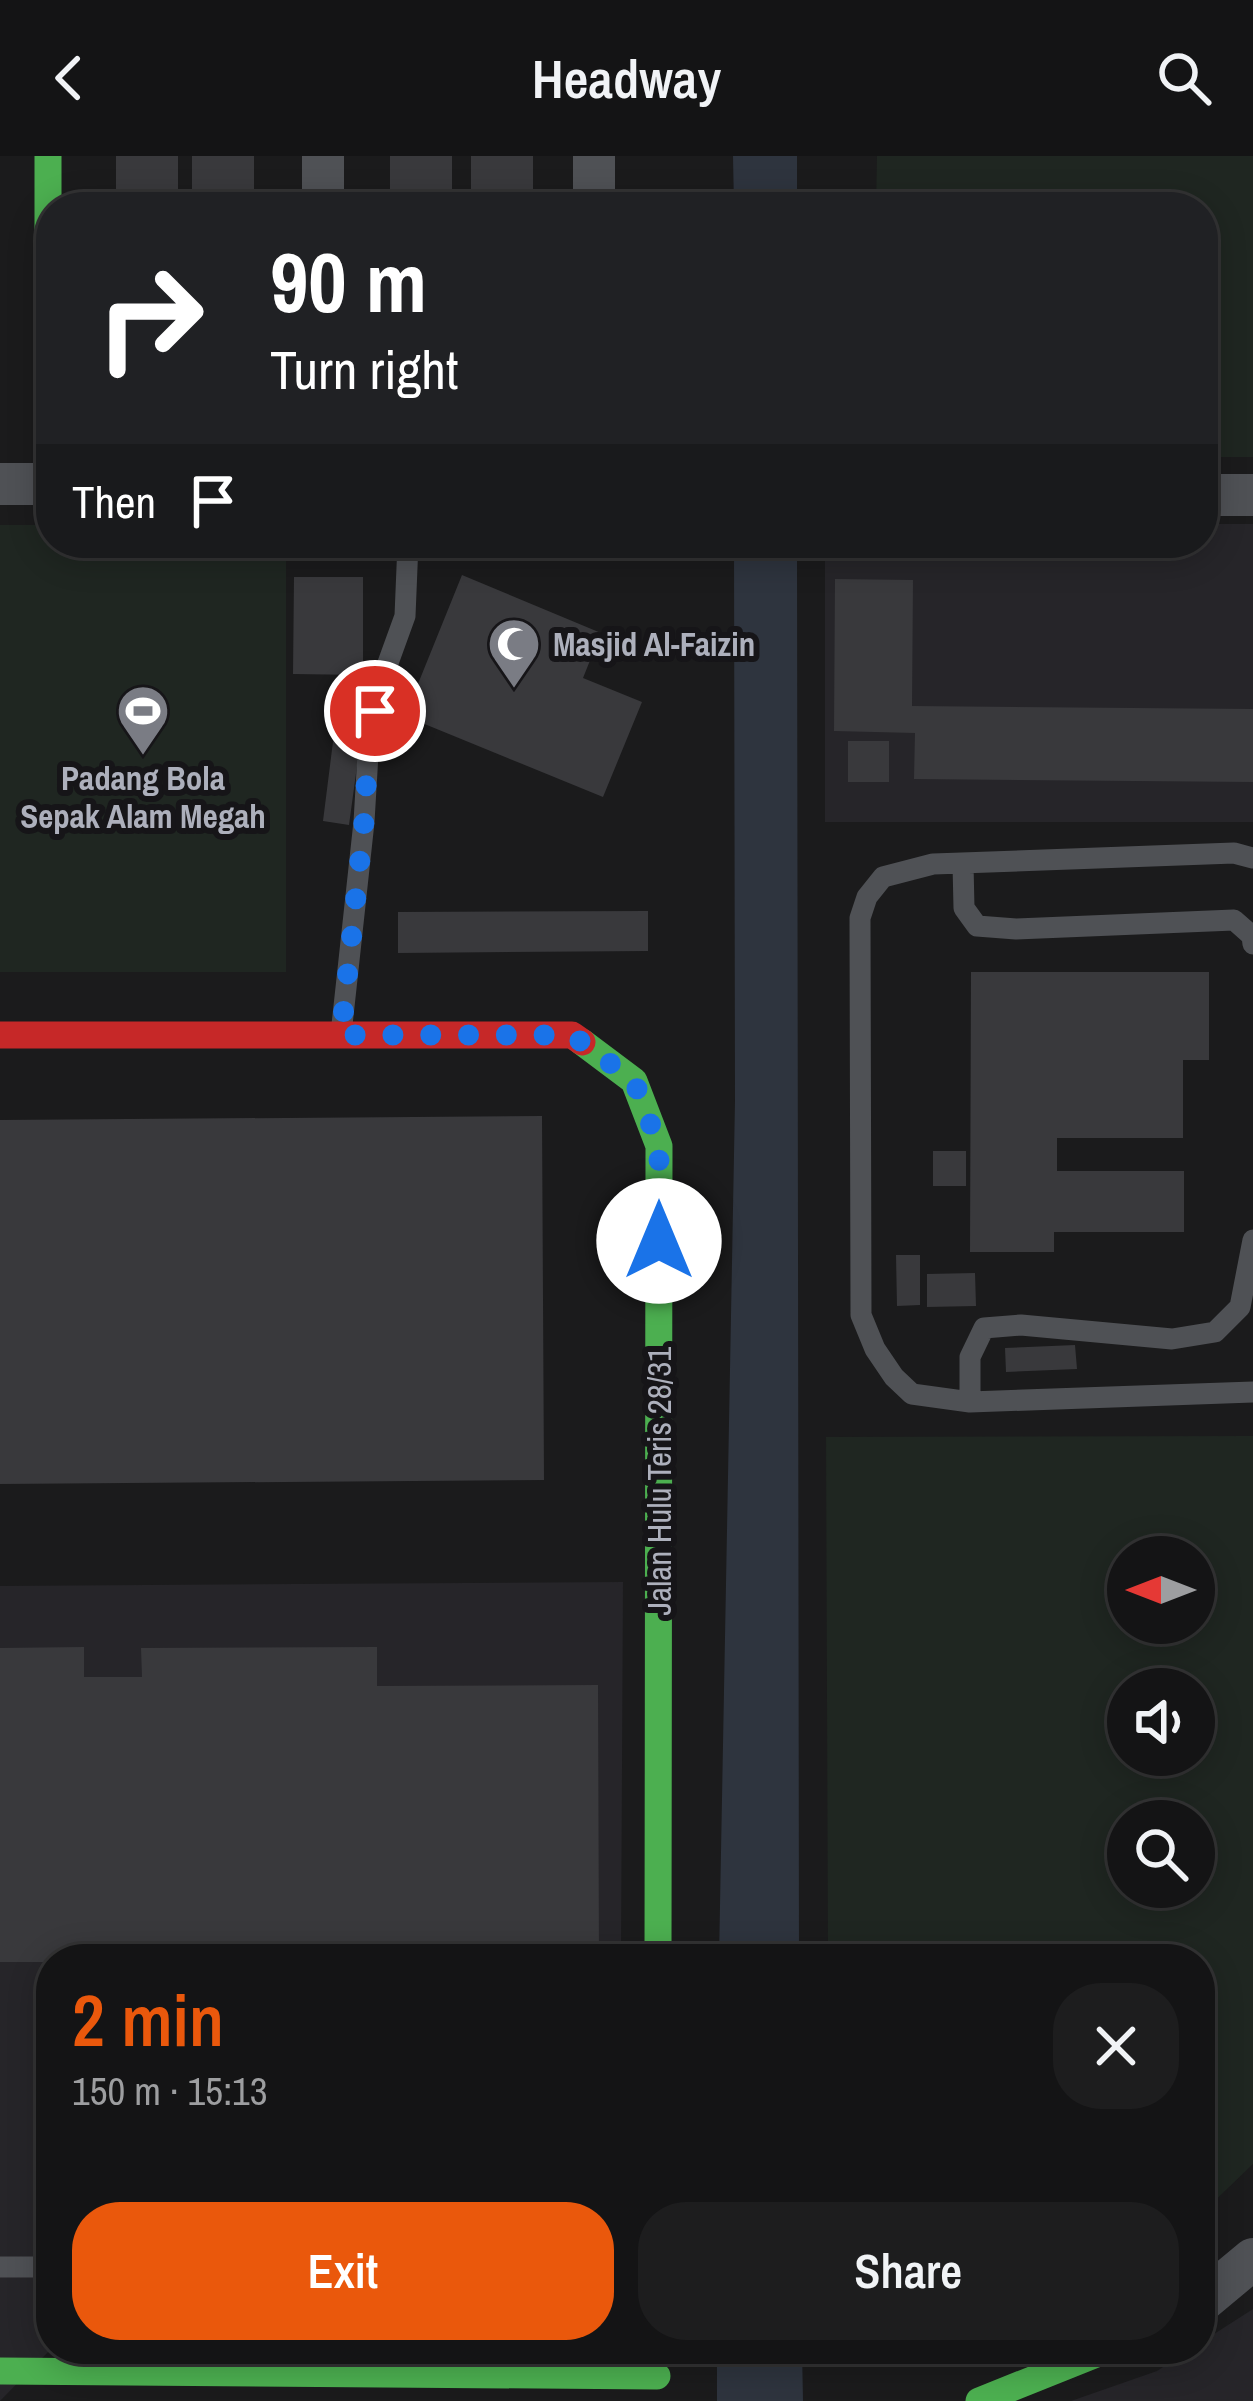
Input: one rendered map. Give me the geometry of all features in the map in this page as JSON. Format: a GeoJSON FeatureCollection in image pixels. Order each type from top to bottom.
{"type":"FeatureCollection","features":[{"type":"Feature","properties":{"kind":"street"},"geometry":{"type":"LineString","coordinates":[[48,156],[48,192]]}},
{"type":"Feature","properties":{"kind":"street"},"geometry":{"type":"LineString","coordinates":[[323,156],[323,192]]}},
{"type":"Feature","properties":{"kind":"street"},"geometry":{"type":"LineString","coordinates":[[594,156],[594,192]]}},
{"type":"Feature","properties":{"kind":"street"},"geometry":{"type":"LineString","coordinates":[[0,484],[36,484]]}},
{"type":"Feature","properties":{"kind":"street"},"geometry":{"type":"LineString","coordinates":[[1218,495],[1253,495]]}},
{"type":"Feature","properties":{"kind":"street","name":"Jalan Hulu Teris 28/31"},"geometry":{"type":"LineString","coordinates":[[0,1035],[572,1035],[634,1081],[659,1146],[658,1944]]}},
{"type":"Feature","properties":{"kind":"street"},"geometry":{"type":"LineString","coordinates":[[1215,2291],[1253,2259]]}},
{"type":"Feature","properties":{"kind":"street"},"geometry":{"type":"LineString","coordinates":[[980,2401],[1072,2364]]}},
{"type":"Feature","properties":{"kind":"street"},"geometry":{"type":"LineString","coordinates":[[0,2371],[239,2387],[657,2375]]}},
{"type":"Feature","properties":{"kind":"lane"},"geometry":{"type":"LineString","coordinates":[[341,1035],[369,737],[380,686],[405,616],[407,558]]}},
{"type":"Feature","properties":{"kind":"lane"},"geometry":{"type":"LineString","coordinates":[[1253,858],[1234,853],[933,864],[883,877],[867,897],[860,917],[861,1315],[894,1377],[912,1394],[970,1402],[1253,1392]]}},
{"type":"Feature","properties":{"kind":"lane"},"geometry":{"type":"LineString","coordinates":[[963,864],[964,908],[977,926],[1016,929],[1234,920],[1252,936],[1253,944]]}},
{"type":"Feature","properties":{"kind":"lane"},"geometry":{"type":"LineString","coordinates":[[970,1402],[970,1357],[984,1328],[1022,1325],[1172,1339],[1215,1332],[1240,1306],[1253,1240]]}},
{"type":"Feature","properties":{"kind":"lane"},"geometry":{"type":"LineString","coordinates":[[0,2267],[36,2267]]}},
{"type":"Feature","properties":{"kind":"shaded area"},"geometry":{"type":"Polygon","coordinates":[[[733,156],[797,156],[797,192],[734,192],[733,156]]]}},
{"type":"Feature","properties":{"kind":"shaded area"},"geometry":{"type":"Polygon","coordinates":[[[877,156],[1253,156],[1253,457],[1218,457],[1218,192],[876,192],[877,156]]]}},
{"type":"Feature","properties":{"kind":"shaded area"},"geometry":{"type":"Polygon","coordinates":[[[1218,524],[1253,524],[1253,822],[825,822],[825,558],[1218,558],[1218,524]]]}},
{"type":"Feature","properties":{"kind":"shaded area","name":"Padang Bola Sepak Alam Megah"},"geometry":{"type":"Polygon","coordinates":[[[0,525],[36,525],[36,558],[286,558],[286,972],[0,972],[0,525]]]}},
{"type":"Feature","properties":{"kind":"shaded area"},"geometry":{"type":"Polygon","coordinates":[[[734,558],[797,558],[799,1944],[719,1944],[735,1101],[734,558]]]}},
{"type":"Feature","properties":{"kind":"shaded area"},"geometry":{"type":"Polygon","coordinates":[[[1253,1436],[1253,2164],[1215,2201],[1215,1944],[828,1944],[826,1437],[1253,1436]]]}},
{"type":"Feature","properties":{"kind":"shaded area"},"geometry":{"type":"Polygon","coordinates":[[[623,1582],[621,1944],[36,1944],[36,2364],[0,2401],[0,1586],[623,1582]]]}},
{"type":"Feature","properties":{"kind":"shaded area"},"geometry":{"type":"Polygon","coordinates":[[[1253,2309],[1253,2401],[1071,2401],[1168,2364],[1215,2364],[1215,2333],[1253,2309]]]}},
{"type":"Feature","properties":{"kind":"shaded area"},"geometry":{"type":"Polygon","coordinates":[[[717,2364],[802,2364],[803,2401],[717,2401],[717,2364]]]}},
{"type":"Feature","properties":{"kind":"building"},"geometry":{"type":"Polygon","coordinates":[[[116,156],[178,156],[178,192],[116,192],[116,156]]]}},
{"type":"Feature","properties":{"kind":"building"},"geometry":{"type":"Polygon","coordinates":[[[192,156],[254,156],[254,192],[192,192],[192,156]]]}},
{"type":"Feature","properties":{"kind":"building"},"geometry":{"type":"Polygon","coordinates":[[[390,156],[452,156],[452,192],[390,192],[390,156]]]}},
{"type":"Feature","properties":{"kind":"building"},"geometry":{"type":"Polygon","coordinates":[[[471,156],[533,156],[533,192],[471,192],[471,156]]]}},
{"type":"Feature","properties":{"kind":"building","name":"Masjid Al-Faizin"},"geometry":{"type":"Polygon","coordinates":[[[462,575],[601,633],[583,678],[642,702],[603,797],[405,716],[462,575]]]}},
{"type":"Feature","properties":{"kind":"building"},"geometry":{"type":"Polygon","coordinates":[[[294,577],[363,577],[363,675],[293,674],[294,577]]]}},
{"type":"Feature","properties":{"kind":"building"},"geometry":{"type":"Polygon","coordinates":[[[835,579],[913,580],[912,706],[1253,709],[1253,782],[914,779],[915,733],[834,731],[835,579]]]}},
{"type":"Feature","properties":{"kind":"building"},"geometry":{"type":"Polygon","coordinates":[[[335,726],[362,729],[349,825],[323,821],[335,726]]]}},
{"type":"Feature","properties":{"kind":"building"},"geometry":{"type":"Polygon","coordinates":[[[848,741],[889,741],[889,782],[848,782],[848,741]]]}},
{"type":"Feature","properties":{"kind":"building"},"geometry":{"type":"Polygon","coordinates":[[[648,911],[648,951],[398,953],[398,912],[648,911]]]}},
{"type":"Feature","properties":{"kind":"building"},"geometry":{"type":"Polygon","coordinates":[[[971,972],[1209,972],[1209,1060],[1183,1060],[1183,1138],[1057,1138],[1057,1171],[1184,1171],[1184,1232],[1054,1232],[1054,1252],[970,1252],[971,972]]]}},
{"type":"Feature","properties":{"kind":"building"},"geometry":{"type":"Polygon","coordinates":[[[542,1116],[544,1480],[0,1484],[0,1120],[542,1116]]]}},
{"type":"Feature","properties":{"kind":"building"},"geometry":{"type":"Polygon","coordinates":[[[933,1151],[966,1151],[966,1186],[933,1186],[933,1151]]]}},
{"type":"Feature","properties":{"kind":"building"},"geometry":{"type":"Polygon","coordinates":[[[896,1255],[920,1255],[920,1305],[897,1306],[896,1255]]]}},
{"type":"Feature","properties":{"kind":"building"},"geometry":{"type":"Polygon","coordinates":[[[975,1273],[976,1306],[927,1307],[927,1274],[975,1273]]]}},
{"type":"Feature","properties":{"kind":"building"},"geometry":{"type":"Polygon","coordinates":[[[1075,1345],[1077,1369],[1006,1372],[1005,1348],[1075,1345]]]}},
{"type":"Feature","properties":{"kind":"building"},"geometry":{"type":"Polygon","coordinates":[[[84,1647],[84,1677],[142,1677],[141,1648],[377,1647],[377,1686],[598,1685],[599,1944],[36,1944],[36,1962],[0,1962],[0,1648],[84,1647]]]}},
{"type":"Feature","properties":{"kind":"traffic: fast"},"geometry":{"type":"LineString","coordinates":[[48,156],[48,192]]}},
{"type":"Feature","properties":{"kind":"traffic: fast"},"geometry":{"type":"LineString","coordinates":[[582,1042],[634,1081],[659,1146],[658,1944]]}},
{"type":"Feature","properties":{"kind":"traffic: fast"},"geometry":{"type":"LineString","coordinates":[[979,2401],[1072,2364]]}},
{"type":"Feature","properties":{"kind":"traffic: fast"},"geometry":{"type":"LineString","coordinates":[[0,2371],[657,2376]]}},
{"type":"Feature","properties":{"kind":"traffic: jam"},"geometry":{"type":"LineString","coordinates":[[0,1035],[572,1035],[582,1042]]}},
{"type":"Feature","properties":{"kind":"place","name":"Masjid Al-Faizin"},"geometry":{"type":"Point","coordinates":[514,690]}},
{"type":"Feature","properties":{"kind":"place","name":"Padang Bola Sepak Alam Megah"},"geometry":{"type":"Point","coordinates":[143,757]}},
{"type":"Feature","properties":{"kind":"route"},"geometry":{"type":"LineString","coordinates":[[375,711],[341,1035],[572,1035],[634,1081],[659,1146],[659,1241]]}}]}
